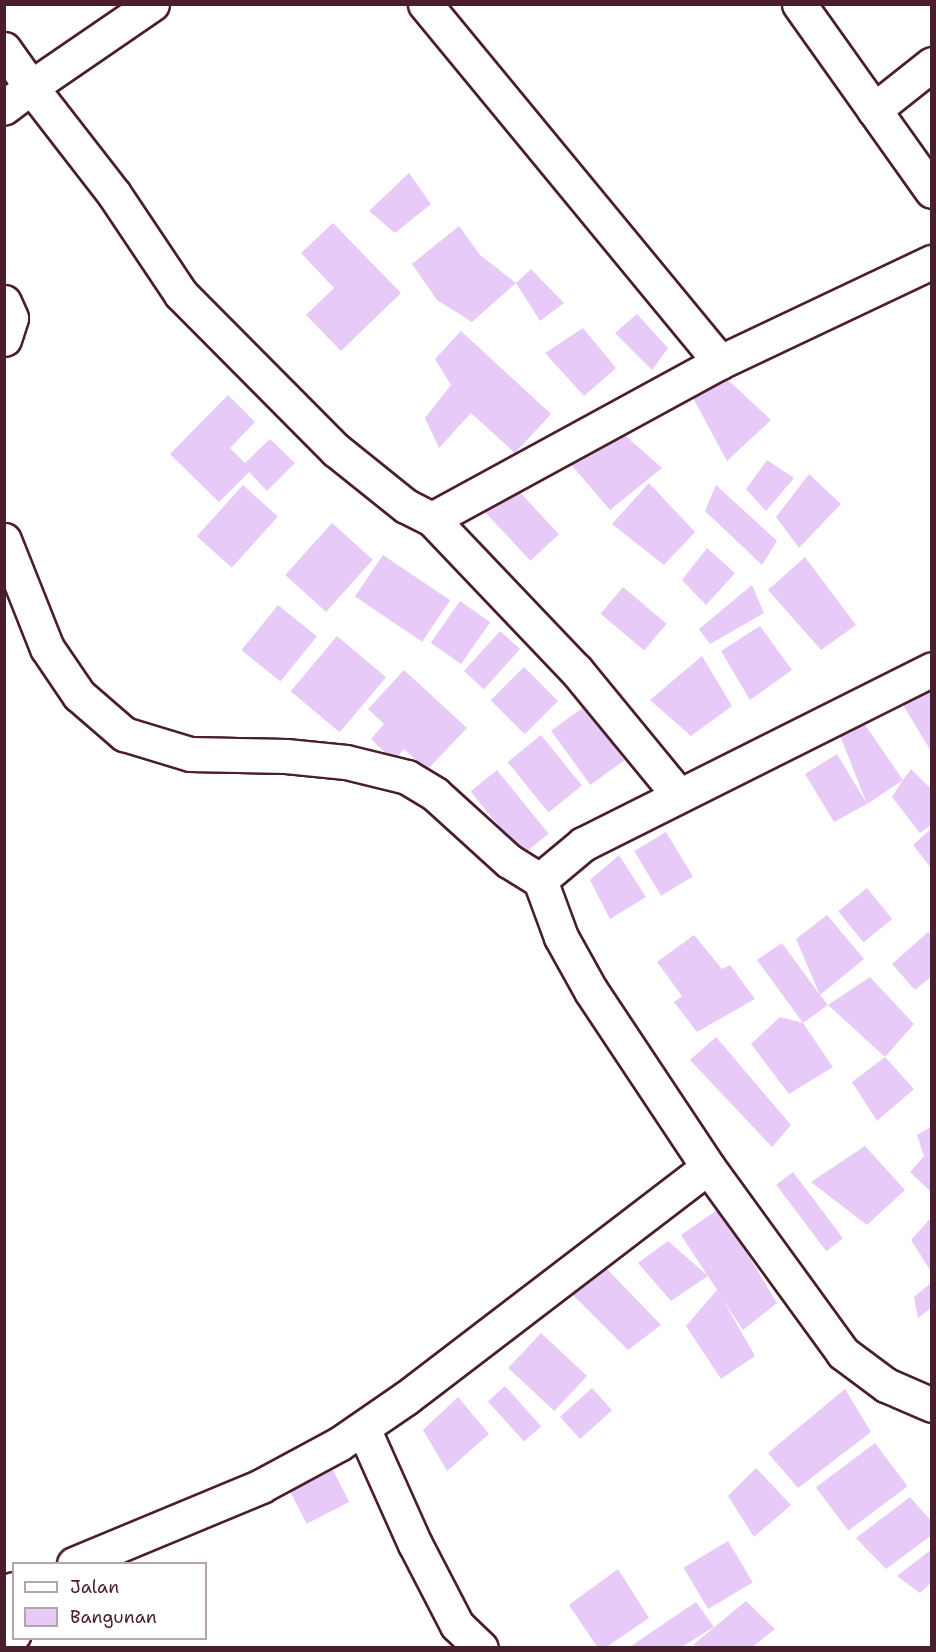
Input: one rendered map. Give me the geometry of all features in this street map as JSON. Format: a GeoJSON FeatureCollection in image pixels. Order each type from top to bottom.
{"type":"FeatureCollection","features":[{"type":"Feature","properties":{"kind":"street"},"geometry":{"type":"LineString","coordinates":[[4,107],[152,4]]}},
{"type":"Feature","properties":{"kind":"street"},"geometry":{"type":"LineString","coordinates":[[425,4],[720,362]]}},
{"type":"Feature","properties":{"kind":"street"},"geometry":{"type":"LineString","coordinates":[[799,4],[932,191]]}},
{"type":"Feature","properties":{"kind":"street"},"geometry":{"type":"LineString","coordinates":[[4,49],[114,194],[181,294],[336,450],[406,506],[432,519],[576,670],[678,794]]}},
{"type":"Feature","properties":{"kind":"street"},"geometry":{"type":"LineString","coordinates":[[874,110],[932,64]]}},
{"type":"Feature","properties":{"kind":"street"},"geometry":{"type":"LineString","coordinates":[[432,519],[720,362],[932,262]]}},
{"type":"Feature","properties":{"kind":"street"},"geometry":{"type":"LineString","coordinates":[[4,302],[11,318],[4,339]]}},
{"type":"Feature","properties":{"kind":"street"},"geometry":{"type":"LineString","coordinates":[[4,540],[47,648],[79,695],[124,734],[190,754],[286,756],[346,762],[407,777],[435,794],[508,861],[540,880],[557,928],[591,991],[701,1156],[843,1353],[886,1385],[932,1406]]}},
{"type":"Feature","properties":{"kind":"street"},"geometry":{"type":"LineString","coordinates":[[540,880],[583,844],[678,794],[932,669]]}},
{"type":"Feature","properties":{"kind":"street"},"geometry":{"type":"LineString","coordinates":[[76,1562],[261,1486],[363,1428],[701,1156]]}},
{"type":"Feature","properties":{"kind":"street"},"geometry":{"type":"LineString","coordinates":[[363,1428],[415,1544],[452,1615],[481,1647]]}},
{"type":"Feature","properties":{"kind":"street"},"geometry":{"type":"LineString","coordinates":[[4,1613],[12,1630]]}},
{"type":"Feature","properties":{"kind":"building"},"geometry":{"type":"Polygon","coordinates":[[[409,173],[431,204],[395,233],[369,211],[409,173]]]}},
{"type":"Feature","properties":{"kind":"building"},"geometry":{"type":"Polygon","coordinates":[[[333,223],[401,293],[341,351],[306,315],[334,288],[301,253],[333,223]]]}},
{"type":"Feature","properties":{"kind":"building"},"geometry":{"type":"Polygon","coordinates":[[[459,226],[480,255],[516,283],[472,322],[437,300],[412,264],[459,226]]]}},
{"type":"Feature","properties":{"kind":"building"},"geometry":{"type":"Polygon","coordinates":[[[531,269],[564,303],[540,321],[516,283],[531,269]]]}},
{"type":"Feature","properties":{"kind":"building"},"geometry":{"type":"Polygon","coordinates":[[[637,314],[668,348],[652,370],[615,333],[637,314]]]}},
{"type":"Feature","properties":{"kind":"building"},"geometry":{"type":"Polygon","coordinates":[[[583,328],[616,368],[584,396],[545,353],[583,328]]]}},
{"type":"Feature","properties":{"kind":"building"},"geometry":{"type":"Polygon","coordinates":[[[461,331],[551,414],[515,453],[471,413],[439,448],[425,418],[451,385],[435,359],[461,331]]]}},
{"type":"Feature","properties":{"kind":"building"},"geometry":{"type":"Polygon","coordinates":[[[725,377],[771,420],[727,461],[692,396],[725,377]]]}},
{"type":"Feature","properties":{"kind":"building"},"geometry":{"type":"Polygon","coordinates":[[[228,395],[255,422],[230,448],[245,463],[270,439],[295,463],[267,491],[249,472],[219,502],[170,454],[228,395]]]}},
{"type":"Feature","properties":{"kind":"building"},"geometry":{"type":"Polygon","coordinates":[[[619,430],[662,468],[610,510],[568,461],[619,430]]]}},
{"type":"Feature","properties":{"kind":"building"},"geometry":{"type":"Polygon","coordinates":[[[767,460],[794,478],[766,511],[746,489],[767,460]]]}},
{"type":"Feature","properties":{"kind":"building"},"geometry":{"type":"Polygon","coordinates":[[[809,474],[841,504],[799,548],[776,517],[809,474]]]}},
{"type":"Feature","properties":{"kind":"building"},"geometry":{"type":"Polygon","coordinates":[[[649,483],[695,532],[664,565],[612,524],[649,483]]]}},
{"type":"Feature","properties":{"kind":"building"},"geometry":{"type":"Polygon","coordinates":[[[243,485],[278,516],[232,568],[197,536],[243,485]]]}},
{"type":"Feature","properties":{"kind":"building"},"geometry":{"type":"Polygon","coordinates":[[[716,485],[777,541],[762,565],[705,511],[716,485]]]}},
{"type":"Feature","properties":{"kind":"building"},"geometry":{"type":"Polygon","coordinates":[[[514,486],[559,534],[530,561],[485,513],[514,486]]]}},
{"type":"Feature","properties":{"kind":"building"},"geometry":{"type":"Polygon","coordinates":[[[332,523],[373,560],[326,612],[285,575],[332,523]]]}},
{"type":"Feature","properties":{"kind":"building"},"geometry":{"type":"Polygon","coordinates":[[[707,548],[735,573],[706,605],[682,580],[707,548]]]}},
{"type":"Feature","properties":{"kind":"building"},"geometry":{"type":"Polygon","coordinates":[[[383,555],[450,600],[422,642],[355,596],[383,555]]]}},
{"type":"Feature","properties":{"kind":"building"},"geometry":{"type":"Polygon","coordinates":[[[805,557],[856,625],[821,650],[768,590],[805,557]]]}},
{"type":"Feature","properties":{"kind":"building"},"geometry":{"type":"Polygon","coordinates":[[[752,585],[764,613],[710,644],[699,629],[752,585]]]}},
{"type":"Feature","properties":{"kind":"building"},"geometry":{"type":"Polygon","coordinates":[[[623,587],[667,624],[644,650],[601,614],[623,587]]]}},
{"type":"Feature","properties":{"kind":"building"},"geometry":{"type":"Polygon","coordinates":[[[460,601],[490,622],[461,664],[431,643],[460,601]]]}},
{"type":"Feature","properties":{"kind":"building"},"geometry":{"type":"Polygon","coordinates":[[[278,605],[317,636],[280,682],[241,650],[278,605]]]}},
{"type":"Feature","properties":{"kind":"building"},"geometry":{"type":"Polygon","coordinates":[[[760,626],[792,670],[750,700],[721,651],[760,626]]]}},
{"type":"Feature","properties":{"kind":"building"},"geometry":{"type":"Polygon","coordinates":[[[500,631],[520,649],[484,689],[464,671],[500,631]]]}},
{"type":"Feature","properties":{"kind":"building"},"geometry":{"type":"Polygon","coordinates":[[[337,636],[386,677],[340,732],[291,691],[337,636]]]}},
{"type":"Feature","properties":{"kind":"building"},"geometry":{"type":"Polygon","coordinates":[[[702,656],[732,706],[691,736],[650,700],[702,656]]]}},
{"type":"Feature","properties":{"kind":"building"},"geometry":{"type":"Polygon","coordinates":[[[524,667],[558,701],[525,734],[491,700],[524,667]]]}},
{"type":"Feature","properties":{"kind":"building"},"geometry":{"type":"Polygon","coordinates":[[[404,670],[467,728],[427,770],[404,749],[394,761],[371,739],[384,724],[368,709],[404,670]]]}},
{"type":"Feature","properties":{"kind":"building"},"geometry":{"type":"Polygon","coordinates":[[[930,691],[932,693],[932,753],[903,705],[930,691]]]}},
{"type":"Feature","properties":{"kind":"building"},"geometry":{"type":"Polygon","coordinates":[[[585,706],[624,760],[590,785],[551,731],[585,706]]]}},
{"type":"Feature","properties":{"kind":"building"},"geometry":{"type":"Polygon","coordinates":[[[863,722],[903,780],[867,804],[839,733],[863,722]]]}},
{"type":"Feature","properties":{"kind":"building"},"geometry":{"type":"Polygon","coordinates":[[[541,735],[582,786],[548,813],[508,762],[541,735]]]}},
{"type":"Feature","properties":{"kind":"building"},"geometry":{"type":"Polygon","coordinates":[[[837,754],[867,804],[834,822],[805,774],[837,754]]]}},
{"type":"Feature","properties":{"kind":"building"},"geometry":{"type":"Polygon","coordinates":[[[911,769],[932,790],[932,824],[920,833],[892,797],[911,769]]]}},
{"type":"Feature","properties":{"kind":"building"},"geometry":{"type":"Polygon","coordinates":[[[497,770],[549,834],[522,855],[471,791],[497,770]]]}},
{"type":"Feature","properties":{"kind":"building"},"geometry":{"type":"Polygon","coordinates":[[[932,828],[932,869],[913,845],[932,828]]]}},
{"type":"Feature","properties":{"kind":"building"},"geometry":{"type":"Polygon","coordinates":[[[666,832],[693,877],[661,896],[634,851],[666,832]]]}},
{"type":"Feature","properties":{"kind":"building"},"geometry":{"type":"Polygon","coordinates":[[[619,855],[646,897],[610,919],[590,880],[619,855]]]}},
{"type":"Feature","properties":{"kind":"building"},"geometry":{"type":"Polygon","coordinates":[[[867,888],[892,919],[863,942],[838,911],[867,888]]]}},
{"type":"Feature","properties":{"kind":"building"},"geometry":{"type":"Polygon","coordinates":[[[827,915],[864,959],[820,995],[796,939],[827,915]]]}},
{"type":"Feature","properties":{"kind":"building"},"geometry":{"type":"Polygon","coordinates":[[[928,932],[932,936],[932,976],[915,990],[892,964],[928,932]]]}},
{"type":"Feature","properties":{"kind":"building"},"geometry":{"type":"Polygon","coordinates":[[[694,935],[722,969],[730,965],[755,999],[697,1032],[674,1002],[682,996],[657,962],[694,935]]]}},
{"type":"Feature","properties":{"kind":"building"},"geometry":{"type":"Polygon","coordinates":[[[782,943],[828,1005],[803,1023],[757,960],[782,943]]]}},
{"type":"Feature","properties":{"kind":"building"},"geometry":{"type":"Polygon","coordinates":[[[870,977],[914,1024],[885,1057],[828,1005],[870,977]]]}},
{"type":"Feature","properties":{"kind":"building"},"geometry":{"type":"Polygon","coordinates":[[[780,1017],[803,1023],[833,1067],[789,1094],[751,1044],[780,1017]]]}},
{"type":"Feature","properties":{"kind":"building"},"geometry":{"type":"Polygon","coordinates":[[[716,1037],[791,1125],[772,1147],[690,1060],[716,1037]]]}},
{"type":"Feature","properties":{"kind":"building"},"geometry":{"type":"Polygon","coordinates":[[[885,1057],[914,1089],[877,1121],[852,1082],[885,1057]]]}},
{"type":"Feature","properties":{"kind":"building"},"geometry":{"type":"Polygon","coordinates":[[[932,1126],[932,1193],[910,1172],[924,1156],[917,1135],[932,1126]]]}},
{"type":"Feature","properties":{"kind":"building"},"geometry":{"type":"Polygon","coordinates":[[[865,1146],[905,1190],[867,1225],[811,1182],[865,1146]]]}},
{"type":"Feature","properties":{"kind":"building"},"geometry":{"type":"Polygon","coordinates":[[[793,1172],[843,1238],[826,1251],[776,1185],[793,1172]]]}},
{"type":"Feature","properties":{"kind":"building"},"geometry":{"type":"Polygon","coordinates":[[[720,1208],[777,1303],[743,1330],[723,1300],[755,1356],[721,1379],[686,1326],[717,1290],[681,1235],[720,1208]]]}},
{"type":"Feature","properties":{"kind":"building"},"geometry":{"type":"Polygon","coordinates":[[[929,1220],[932,1222],[932,1273],[911,1240],[929,1220]]]}},
{"type":"Feature","properties":{"kind":"building"},"geometry":{"type":"Polygon","coordinates":[[[668,1241],[708,1276],[671,1301],[638,1263],[668,1241]]]}},
{"type":"Feature","properties":{"kind":"building"},"geometry":{"type":"Polygon","coordinates":[[[607,1269],[661,1325],[628,1350],[573,1295],[607,1269]]]}},
{"type":"Feature","properties":{"kind":"building"},"geometry":{"type":"Polygon","coordinates":[[[932,1282],[932,1307],[918,1318],[914,1297],[932,1282]]]}},
{"type":"Feature","properties":{"kind":"building"},"geometry":{"type":"Polygon","coordinates":[[[541,1333],[587,1376],[554,1411],[508,1368],[541,1333]]]}},
{"type":"Feature","properties":{"kind":"building"},"geometry":{"type":"Polygon","coordinates":[[[505,1386],[541,1426],[524,1442],[488,1401],[505,1386]]]}},
{"type":"Feature","properties":{"kind":"building"},"geometry":{"type":"Polygon","coordinates":[[[592,1388],[612,1410],[580,1439],[560,1417],[592,1388]]]}},
{"type":"Feature","properties":{"kind":"building"},"geometry":{"type":"Polygon","coordinates":[[[845,1389],[871,1432],[798,1488],[768,1453],[845,1389]]]}},
{"type":"Feature","properties":{"kind":"building"},"geometry":{"type":"Polygon","coordinates":[[[458,1397],[489,1434],[447,1471],[423,1430],[458,1397]]]}},
{"type":"Feature","properties":{"kind":"building"},"geometry":{"type":"Polygon","coordinates":[[[875,1443],[907,1486],[848,1531],[816,1488],[875,1443]]]}},
{"type":"Feature","properties":{"kind":"building"},"geometry":{"type":"Polygon","coordinates":[[[756,1468],[791,1505],[754,1537],[728,1496],[756,1468]]]}},
{"type":"Feature","properties":{"kind":"building"},"geometry":{"type":"Polygon","coordinates":[[[333,1470],[349,1502],[307,1524],[290,1492],[333,1470]]]}},
{"type":"Feature","properties":{"kind":"building"},"geometry":{"type":"Polygon","coordinates":[[[910,1497],[932,1522],[932,1535],[886,1569],[856,1538],[910,1497]]]}},
{"type":"Feature","properties":{"kind":"building"},"geometry":{"type":"Polygon","coordinates":[[[728,1541],[753,1582],[708,1609],[683,1568],[728,1541]]]}},
{"type":"Feature","properties":{"kind":"building"},"geometry":{"type":"Polygon","coordinates":[[[932,1549],[932,1582],[920,1593],[897,1576],[932,1549]]]}},
{"type":"Feature","properties":{"kind":"building"},"geometry":{"type":"Polygon","coordinates":[[[618,1569],[649,1618],[605,1648],[598,1648],[569,1605],[618,1569]]]}},
{"type":"Feature","properties":{"kind":"building"},"geometry":{"type":"Polygon","coordinates":[[[746,1601],[775,1629],[751,1648],[697,1648],[694,1644],[746,1601]]]}},
{"type":"Feature","properties":{"kind":"building"},"geometry":{"type":"Polygon","coordinates":[[[696,1602],[714,1627],[680,1648],[628,1648],[696,1602]]]}}]}
